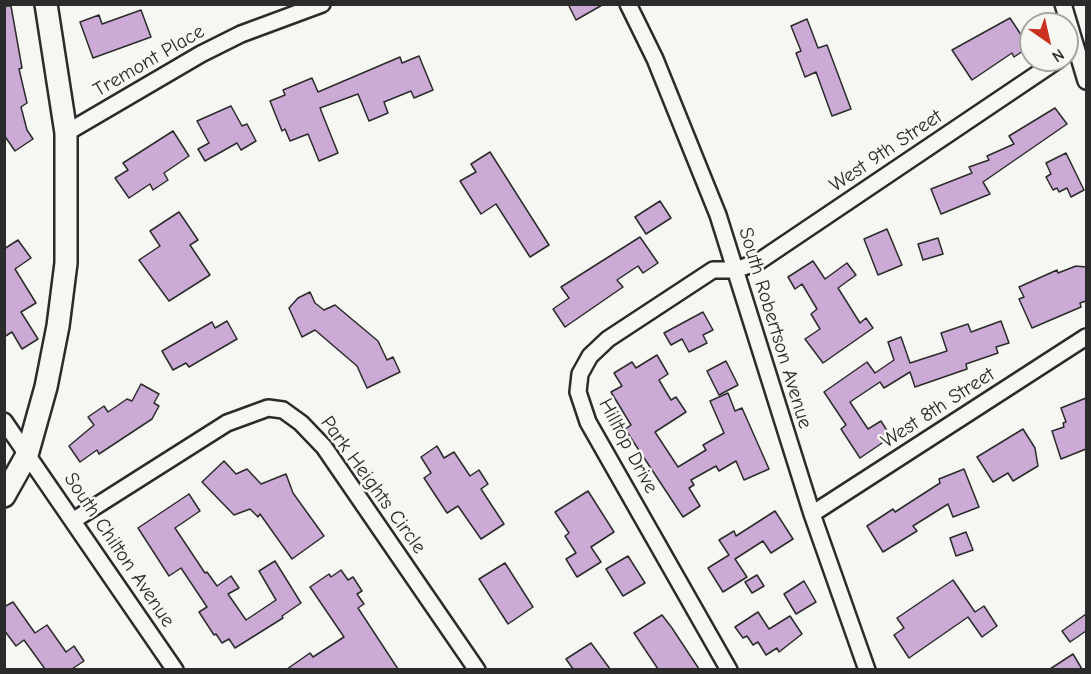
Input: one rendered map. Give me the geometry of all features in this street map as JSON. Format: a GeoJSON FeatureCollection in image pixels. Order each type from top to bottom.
{"type":"FeatureCollection","features":[{"type":"Feature","properties":{"kind":"main road"},"geometry":{"type":"LineString","coordinates":[[4,496],[27,455],[46,387],[58,326],[66,263],[66,133],[46,4]]}},
{"type":"Feature","properties":{"kind":"street","name":"Tremont Place"},"geometry":{"type":"LineString","coordinates":[[66,133],[201,54],[242,34],[322,4]]}},
{"type":"Feature","properties":{"kind":"street","name":"South Robertson Avenue"},"geometry":{"type":"LineString","coordinates":[[628,4],[655,59],[718,215],[812,514],[867,669]]}},
{"type":"Feature","properties":{"kind":"street"},"geometry":{"type":"LineString","coordinates":[[1079,57],[1086,81]]}},
{"type":"Feature","properties":{"kind":"street","name":"West 9th Street"},"geometry":{"type":"LineString","coordinates":[[735,270],[758,262],[1040,72]]}},
{"type":"Feature","properties":{"kind":"street","name":"Hilltop Drive"},"geometry":{"type":"LineString","coordinates":[[729,669],[588,422],[578,392],[580,374],[590,356],[608,339],[713,270],[735,270]]}},
{"type":"Feature","properties":{"kind":"street","name":"West 8th Street"},"geometry":{"type":"LineString","coordinates":[[812,514],[1086,337]]}},
{"type":"Feature","properties":{"kind":"street","name":"Park Heights Circle"},"geometry":{"type":"LineString","coordinates":[[74,520],[227,423],[268,408],[283,410],[301,423],[324,447],[477,669]]}},
{"type":"Feature","properties":{"kind":"street","name":"South Chilton Avenue"},"geometry":{"type":"LineString","coordinates":[[4,421],[175,669]]}},
{"type":"Feature","properties":{"kind":"building"},"geometry":{"type":"Polygon","coordinates":[[[568,4],[604,4],[576,20],[568,4]]]}},
{"type":"Feature","properties":{"kind":"building"},"geometry":{"type":"Polygon","coordinates":[[[4,6],[11,6],[22,68],[19,69],[27,103],[21,107],[27,130],[33,139],[15,151],[4,135],[4,6]]]}},
{"type":"Feature","properties":{"kind":"building"},"geometry":{"type":"Polygon","coordinates":[[[141,10],[151,37],[93,58],[80,22],[99,15],[102,24],[141,10]]]}},
{"type":"Feature","properties":{"kind":"building"},"geometry":{"type":"Polygon","coordinates":[[[1010,18],[1019,32],[1019,54],[1014,57],[1012,53],[972,80],[952,50],[1010,18]]]}},
{"type":"Feature","properties":{"kind":"building"},"geometry":{"type":"Polygon","coordinates":[[[807,19],[818,48],[827,45],[851,109],[832,116],[816,72],[805,77],[796,53],[801,51],[791,26],[807,19]]]}},
{"type":"Feature","properties":{"kind":"building"},"geometry":{"type":"Polygon","coordinates":[[[419,56],[433,90],[414,98],[411,91],[384,102],[388,113],[369,121],[358,94],[320,108],[338,153],[319,161],[308,134],[290,141],[285,129],[282,131],[270,101],[285,95],[283,90],[312,78],[318,92],[400,57],[402,63],[419,56]]]}},
{"type":"Feature","properties":{"kind":"building"},"geometry":{"type":"Polygon","coordinates":[[[231,106],[242,126],[247,124],[256,141],[241,150],[237,143],[205,161],[198,149],[209,143],[197,121],[231,106]]]}},
{"type":"Feature","properties":{"kind":"building"},"geometry":{"type":"Polygon","coordinates":[[[1055,108],[1067,124],[983,182],[990,194],[941,214],[931,189],[972,173],[969,167],[989,160],[987,156],[1014,144],[1009,136],[1055,108]]]}},
{"type":"Feature","properties":{"kind":"building"},"geometry":{"type":"Polygon","coordinates":[[[173,131],[189,156],[164,173],[168,180],[153,190],[150,184],[129,198],[115,178],[128,170],[123,163],[173,131]]]}},
{"type":"Feature","properties":{"kind":"building"},"geometry":{"type":"Polygon","coordinates":[[[490,152],[549,245],[530,257],[496,204],[481,214],[460,181],[476,172],[471,164],[490,152]]]}},
{"type":"Feature","properties":{"kind":"building"},"geometry":{"type":"Polygon","coordinates":[[[1066,153],[1084,190],[1071,197],[1067,188],[1059,192],[1057,188],[1053,190],[1046,177],[1051,174],[1046,163],[1066,153]]]}},
{"type":"Feature","properties":{"kind":"building"},"geometry":{"type":"Polygon","coordinates":[[[660,201],[671,218],[646,234],[635,217],[660,201]]]}},
{"type":"Feature","properties":{"kind":"building"},"geometry":{"type":"Polygon","coordinates":[[[179,212],[198,240],[190,245],[210,275],[169,301],[139,260],[160,246],[150,231],[179,212]]]}},
{"type":"Feature","properties":{"kind":"building"},"geometry":{"type":"Polygon","coordinates":[[[887,229],[902,265],[878,275],[864,239],[887,229]]]}},
{"type":"Feature","properties":{"kind":"building"},"geometry":{"type":"Polygon","coordinates":[[[640,237],[658,263],[643,273],[638,266],[617,280],[623,287],[565,327],[553,309],[569,298],[561,287],[640,237]]]}},
{"type":"Feature","properties":{"kind":"building"},"geometry":{"type":"Polygon","coordinates":[[[938,238],[943,254],[923,260],[918,244],[938,238]]]}},
{"type":"Feature","properties":{"kind":"building"},"geometry":{"type":"Polygon","coordinates":[[[18,240],[31,258],[15,269],[36,303],[21,312],[38,339],[22,349],[12,332],[4,337],[4,249],[18,240]]]}},
{"type":"Feature","properties":{"kind":"building"},"geometry":{"type":"Polygon","coordinates":[[[813,261],[825,279],[847,263],[856,275],[838,288],[860,323],[866,318],[873,328],[823,363],[805,339],[820,329],[811,314],[817,309],[802,284],[795,289],[788,277],[813,261]]]}},
{"type":"Feature","properties":{"kind":"building"},"geometry":{"type":"Polygon","coordinates":[[[1076,266],[1086,267],[1086,301],[1080,303],[1081,307],[1032,328],[1019,299],[1024,297],[1019,287],[1057,270],[1058,273],[1076,266]]]}},
{"type":"Feature","properties":{"kind":"building"},"geometry":{"type":"Polygon","coordinates":[[[310,292],[315,303],[324,310],[335,305],[378,341],[387,360],[393,357],[400,372],[367,388],[357,366],[315,330],[302,337],[289,308],[298,298],[310,292]]]}},
{"type":"Feature","properties":{"kind":"building"},"geometry":{"type":"Polygon","coordinates":[[[703,312],[713,330],[703,335],[707,343],[689,352],[682,339],[671,345],[664,333],[703,312]]]}},
{"type":"Feature","properties":{"kind":"building"},"geometry":{"type":"Polygon","coordinates":[[[227,321],[237,339],[189,367],[186,363],[173,370],[162,351],[212,322],[215,328],[227,321]]]}},
{"type":"Feature","properties":{"kind":"building"},"geometry":{"type":"Polygon","coordinates":[[[1001,321],[1009,343],[996,347],[998,353],[966,364],[967,369],[915,387],[910,372],[884,388],[880,382],[850,402],[868,429],[881,421],[891,437],[860,458],[841,429],[846,425],[824,392],[867,362],[875,373],[894,360],[888,342],[901,337],[910,363],[947,351],[941,333],[968,324],[971,332],[1001,321]]]}},
{"type":"Feature","properties":{"kind":"building"},"geometry":{"type":"Polygon","coordinates":[[[657,355],[668,374],[659,380],[671,400],[676,397],[686,412],[655,432],[678,467],[706,450],[703,445],[724,433],[710,401],[728,393],[735,411],[742,408],[769,469],[744,480],[736,461],[719,471],[716,466],[691,480],[694,485],[689,488],[700,506],[683,517],[625,429],[631,425],[611,392],[622,386],[614,373],[632,362],[636,368],[657,355]]]}},
{"type":"Feature","properties":{"kind":"building"},"geometry":{"type":"Polygon","coordinates":[[[726,361],[738,385],[719,395],[707,371],[726,361]]]}},
{"type":"Feature","properties":{"kind":"building"},"geometry":{"type":"Polygon","coordinates":[[[141,384],[159,394],[154,403],[159,406],[152,419],[99,454],[97,450],[80,462],[69,446],[94,425],[88,417],[104,406],[108,412],[127,399],[132,401],[141,384]]]}},
{"type":"Feature","properties":{"kind":"building"},"geometry":{"type":"Polygon","coordinates":[[[1086,398],[1086,449],[1061,459],[1052,431],[1064,427],[1063,423],[1066,422],[1061,408],[1086,398]]]}},
{"type":"Feature","properties":{"kind":"building"},"geometry":{"type":"Polygon","coordinates":[[[1023,429],[1035,448],[1038,466],[1013,481],[1008,473],[993,482],[977,457],[1023,429]]]}},
{"type":"Feature","properties":{"kind":"building"},"geometry":{"type":"Polygon","coordinates":[[[437,446],[444,458],[454,452],[470,476],[479,470],[488,484],[481,489],[504,524],[481,539],[458,506],[447,513],[424,478],[431,473],[421,457],[437,446]]]}},
{"type":"Feature","properties":{"kind":"building"},"geometry":{"type":"Polygon","coordinates":[[[224,461],[236,474],[247,469],[261,484],[286,474],[293,493],[324,536],[292,559],[260,514],[258,517],[250,509],[234,515],[202,482],[224,461]]]}},
{"type":"Feature","properties":{"kind":"building"},"geometry":{"type":"Polygon","coordinates":[[[964,469],[979,507],[953,517],[948,504],[913,526],[917,531],[883,552],[867,526],[893,509],[895,512],[940,483],[939,479],[964,469]]]}},
{"type":"Feature","properties":{"kind":"building"},"geometry":{"type":"Polygon","coordinates":[[[588,491],[614,532],[591,547],[601,562],[577,577],[566,559],[576,553],[565,536],[569,533],[555,512],[588,491]]]}},
{"type":"Feature","properties":{"kind":"building"},"geometry":{"type":"Polygon","coordinates":[[[189,494],[200,511],[175,528],[205,573],[207,572],[217,586],[231,576],[239,588],[228,594],[246,620],[276,600],[259,571],[275,561],[301,603],[282,616],[283,618],[235,648],[229,639],[222,643],[216,634],[214,635],[199,612],[207,607],[181,568],[169,576],[138,528],[189,494]]]}},
{"type":"Feature","properties":{"kind":"building"},"geometry":{"type":"Polygon","coordinates":[[[775,511],[793,539],[771,553],[763,541],[735,559],[747,577],[723,592],[708,568],[729,555],[719,540],[734,531],[736,536],[775,511]]]}},
{"type":"Feature","properties":{"kind":"building"},"geometry":{"type":"Polygon","coordinates":[[[966,532],[973,550],[956,556],[950,538],[966,532]]]}},
{"type":"Feature","properties":{"kind":"building"},"geometry":{"type":"Polygon","coordinates":[[[628,556],[645,583],[623,596],[606,569],[628,556]]]}},
{"type":"Feature","properties":{"kind":"building"},"geometry":{"type":"Polygon","coordinates":[[[505,563],[533,607],[508,624],[479,579],[505,563]]]}},
{"type":"Feature","properties":{"kind":"building"},"geometry":{"type":"Polygon","coordinates":[[[341,570],[348,580],[353,577],[362,591],[357,594],[364,604],[358,608],[398,669],[287,669],[310,653],[313,657],[344,637],[310,587],[329,574],[331,577],[341,570]]]}},
{"type":"Feature","properties":{"kind":"building"},"geometry":{"type":"Polygon","coordinates":[[[757,575],[764,586],[752,593],[745,582],[757,575]]]}},
{"type":"Feature","properties":{"kind":"building"},"geometry":{"type":"Polygon","coordinates":[[[953,580],[975,612],[984,606],[997,626],[982,637],[968,617],[909,658],[894,635],[904,628],[897,618],[953,580]]]}},
{"type":"Feature","properties":{"kind":"building"},"geometry":{"type":"Polygon","coordinates":[[[804,581],[816,602],[796,614],[784,594],[804,581]]]}},
{"type":"Feature","properties":{"kind":"building"},"geometry":{"type":"Polygon","coordinates":[[[13,602],[35,633],[47,625],[66,652],[74,646],[84,661],[72,669],[45,669],[24,640],[16,646],[4,630],[4,607],[13,602]]]}},
{"type":"Feature","properties":{"kind":"building"},"geometry":{"type":"Polygon","coordinates":[[[758,612],[769,629],[790,616],[802,634],[779,652],[777,648],[766,655],[758,642],[753,645],[747,636],[743,638],[735,627],[758,612]]]}},
{"type":"Feature","properties":{"kind":"building"},"geometry":{"type":"Polygon","coordinates":[[[1086,614],[1086,631],[1070,642],[1062,631],[1086,614]]]}},
{"type":"Feature","properties":{"kind":"building"},"geometry":{"type":"Polygon","coordinates":[[[662,615],[699,669],[658,669],[634,633],[662,615]]]}},
{"type":"Feature","properties":{"kind":"building"},"geometry":{"type":"Polygon","coordinates":[[[591,643],[610,669],[573,669],[566,659],[591,643]]]}},
{"type":"Feature","properties":{"kind":"building"},"geometry":{"type":"Polygon","coordinates":[[[1073,654],[1082,669],[1050,669],[1073,654]]]}}]}
